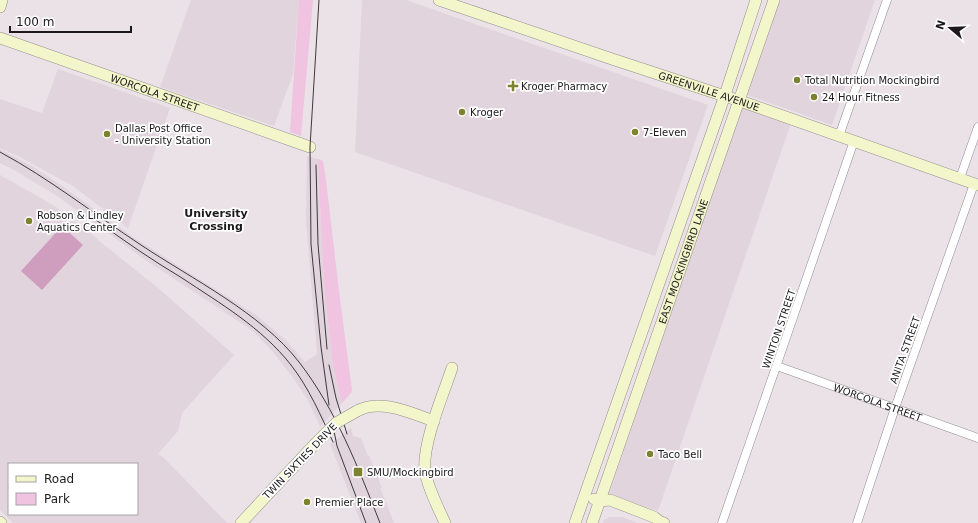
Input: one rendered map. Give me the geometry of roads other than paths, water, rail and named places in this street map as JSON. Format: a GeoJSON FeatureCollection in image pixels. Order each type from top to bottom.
{"type":"FeatureCollection","features":[{"type":"Feature","properties":{"kind":"main road"},"geometry":{"type":"LineString","coordinates":[[0,7],[2,0]]}},
{"type":"Feature","properties":{"kind":"main road","name":"GREENVILLE AVENUE"},"geometry":{"type":"LineString","coordinates":[[439,0],[618,62],[739,100],[976,184]]}},
{"type":"Feature","properties":{"kind":"main road","name":"EAST MOCKINGBIRD LANE"},"geometry":{"type":"LineString","coordinates":[[575,523],[756,0]]}},
{"type":"Feature","properties":{"kind":"main road","name":"EAST MOCKINGBIRD LANE"},"geometry":{"type":"LineString","coordinates":[[592,523],[774,0]]}},
{"type":"Feature","properties":{"kind":"main road","name":"WORCOLA STREET"},"geometry":{"type":"LineString","coordinates":[[0,38],[310,147]]}},
{"type":"Feature","properties":{"kind":"main road"},"geometry":{"type":"LineString","coordinates":[[660,278],[676,283]]}},
{"type":"Feature","properties":{"kind":"main road"},"geometry":{"type":"LineString","coordinates":[[445,523],[428,483],[425,471],[425,459],[434,421],[452,368]]}},
{"type":"Feature","properties":{"kind":"main road"},"geometry":{"type":"LineString","coordinates":[[626,376],[641,381]]}},
{"type":"Feature","properties":{"kind":"main road","name":"TWIN SIXTIES DRIVE"},"geometry":{"type":"LineString","coordinates":[[241,523],[336,423],[357,411],[370,407],[384,407],[400,410],[434,421]]}},
{"type":"Feature","properties":{"kind":"main road"},"geometry":{"type":"LineString","coordinates":[[585,496],[599,501],[610,500],[654,517],[662,522]]}},
{"type":"Feature","properties":{"kind":"street"},"geometry":{"type":"LineString","coordinates":[[839,136],[887,0]]}},
{"type":"Feature","properties":{"kind":"street"},"geometry":{"type":"LineString","coordinates":[[960,178],[978,127]]}},
{"type":"Feature","properties":{"kind":"street","name":"WINTON STREET"},"geometry":{"type":"LineString","coordinates":[[722,523],[854,141]]}},
{"type":"Feature","properties":{"kind":"street","name":"ANITA STREET"},"geometry":{"type":"LineString","coordinates":[[857,523],[895,408],[976,184]]}},
{"type":"Feature","properties":{"kind":"street","name":"WORCOLA STREET"},"geometry":{"type":"LineString","coordinates":[[777,366],[978,438]]}},
{"type":"Feature","properties":{"kind":"tram line"},"geometry":{"type":"LineString","coordinates":[[319,0],[310,147],[311,244],[321,347],[329,405]]}},
{"type":"Feature","properties":{"kind":"tram line"},"geometry":{"type":"LineString","coordinates":[[0,152],[37,174],[141,245],[246,312],[283,344],[312,380],[335,419],[380,523]]}},
{"type":"Feature","properties":{"kind":"tram line"},"geometry":{"type":"LineString","coordinates":[[316,165],[318,244],[327,349]]}},
{"type":"Feature","properties":{"kind":"tram line"},"geometry":{"type":"LineString","coordinates":[[96,220],[138,250],[226,307],[267,339],[291,365],[303,383],[333,442]]}},
{"type":"Feature","properties":{"kind":"tram line"},"geometry":{"type":"LineString","coordinates":[[329,365],[336,398],[347,434]]}},
{"type":"Feature","properties":{"kind":"tram line"},"geometry":{"type":"LineString","coordinates":[[332,421],[337,446],[366,523]]}},
{"type":"Feature","properties":{"kind":"place","name":"Total Nutrition Mockingbird"},"geometry":{"type":"Point","coordinates":[797,80]}},
{"type":"Feature","properties":{"kind":"place","name":"Kroger Pharmacy"},"geometry":{"type":"Point","coordinates":[513,86]}},
{"type":"Feature","properties":{"kind":"place","name":"24 Hour Fitness"},"geometry":{"type":"Point","coordinates":[814,97]}},
{"type":"Feature","properties":{"kind":"place","name":"Kroger"},"geometry":{"type":"Point","coordinates":[462,112]}},
{"type":"Feature","properties":{"kind":"place","name":"7-Eleven"},"geometry":{"type":"Point","coordinates":[635,132]}},
{"type":"Feature","properties":{"kind":"place","name":"Dallas Post Office - University Station"},"geometry":{"type":"Point","coordinates":[107,134]}},
{"type":"Feature","properties":{"kind":"place","name":"Robson & Lindley Aquatics Center"},"geometry":{"type":"Point","coordinates":[29,221]}},
{"type":"Feature","properties":{"kind":"place","name":"Taco Bell"},"geometry":{"type":"Point","coordinates":[650,454]}},
{"type":"Feature","properties":{"kind":"place","name":"SMU/Mockingbird"},"geometry":{"type":"Point","coordinates":[358,472]}},
{"type":"Feature","properties":{"kind":"place","name":"Premier Place"},"geometry":{"type":"Point","coordinates":[307,502]}},
{"type":"Feature","properties":{"kind":"district","name":"University Crossing"},"geometry":{"type":"Point","coordinates":[216,219]}}]}
